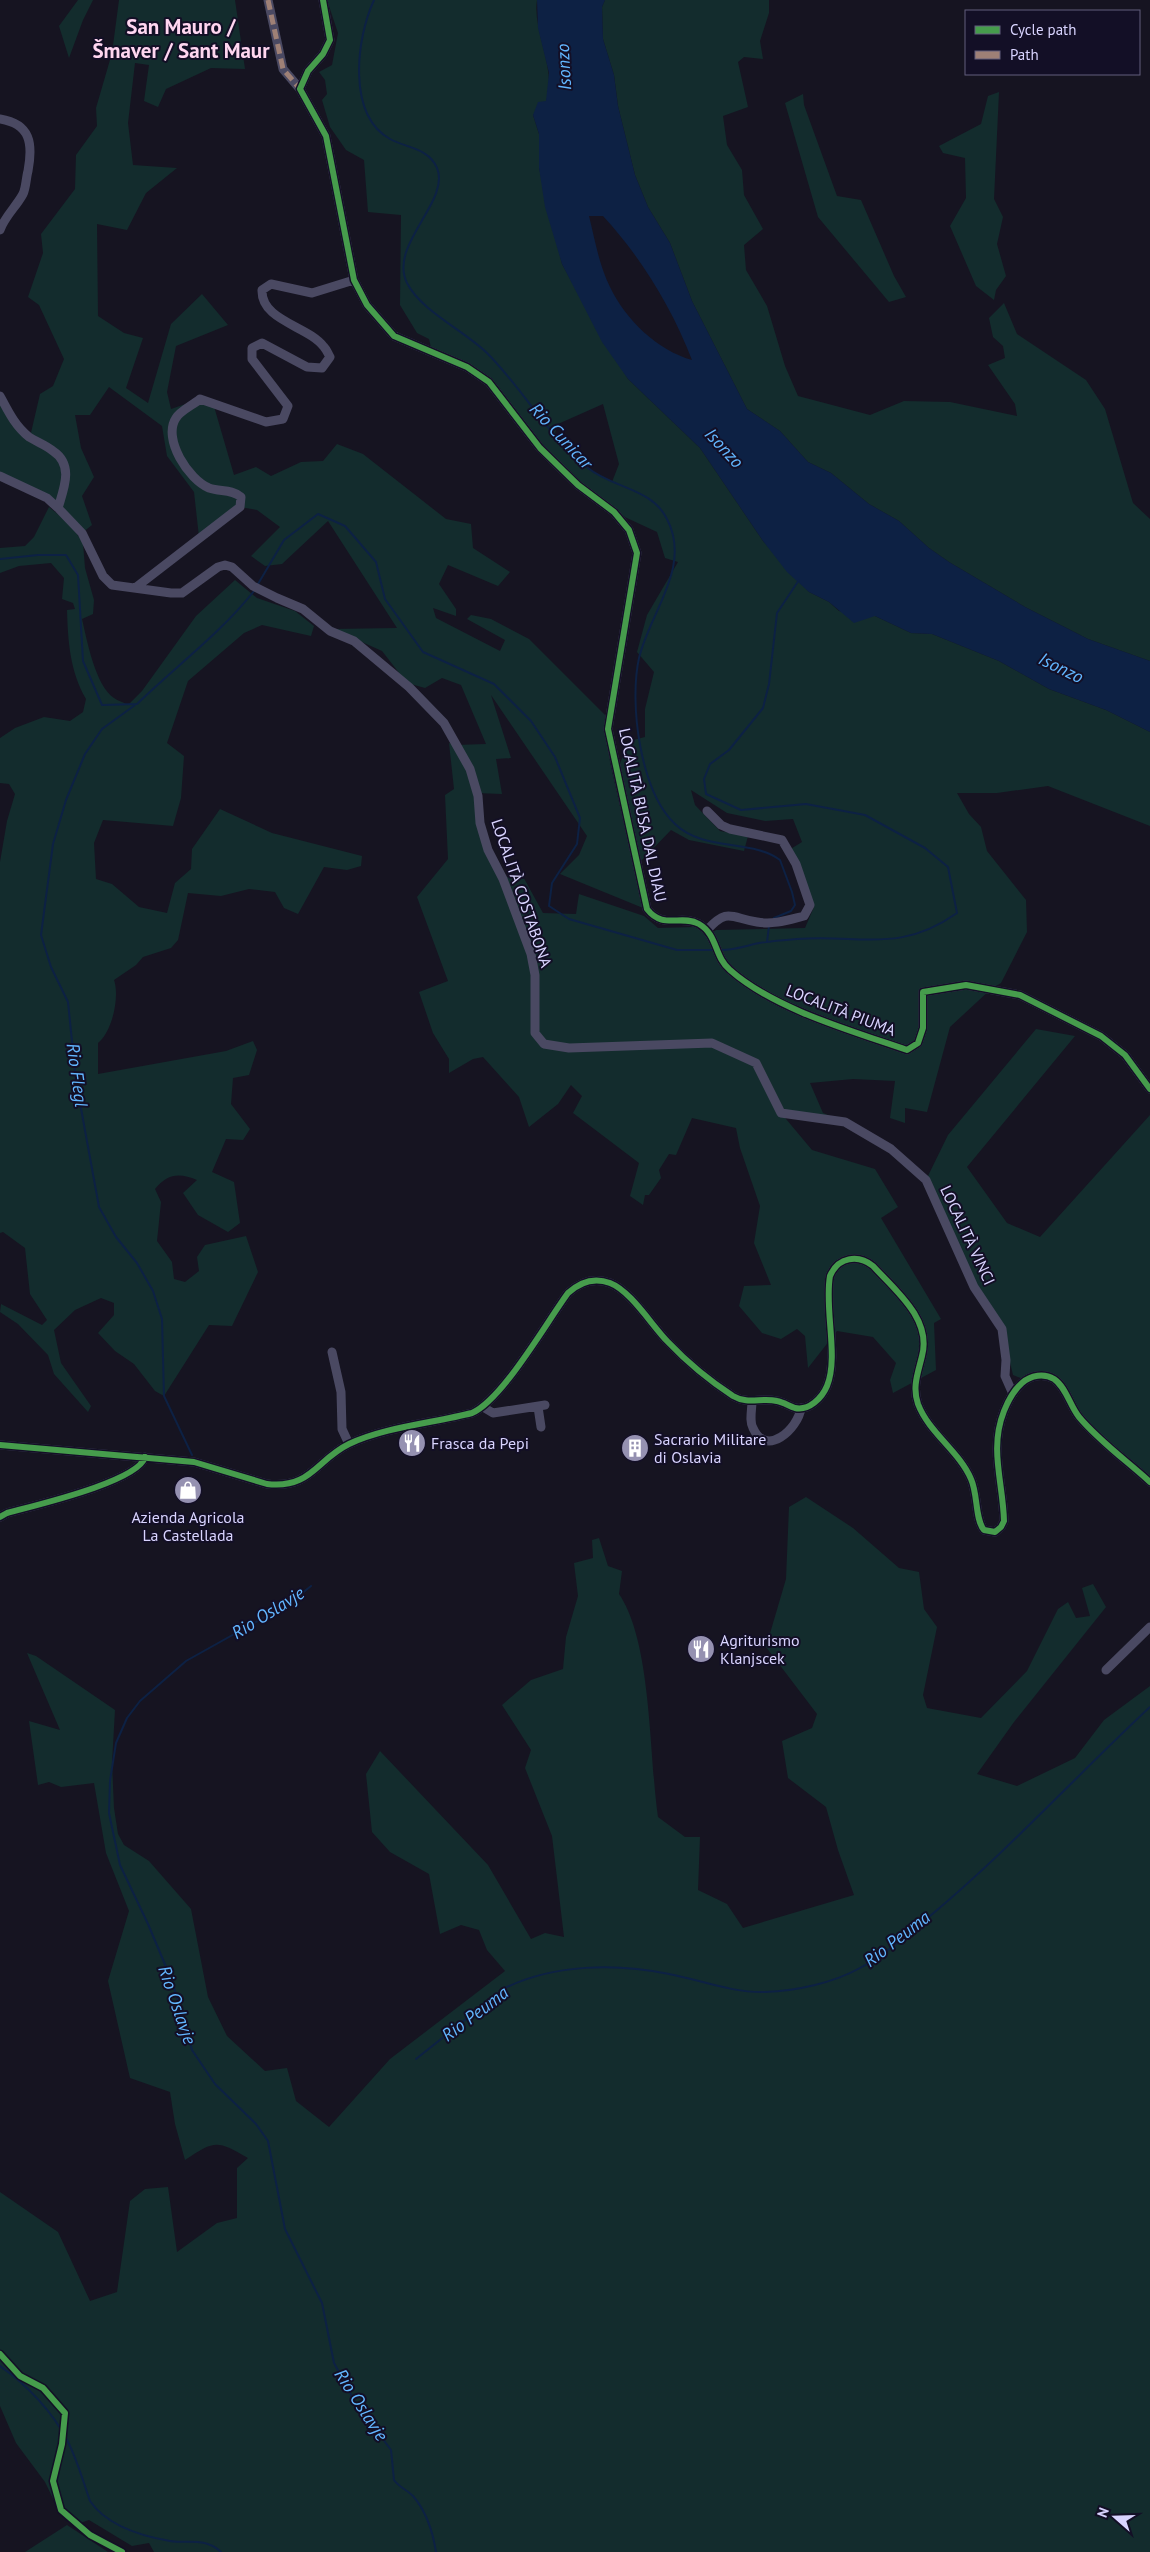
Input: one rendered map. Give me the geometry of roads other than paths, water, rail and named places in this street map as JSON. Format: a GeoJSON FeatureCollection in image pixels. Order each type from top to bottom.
{"type":"FeatureCollection","features":[{"type":"Feature","properties":{"kind":"street","name":"LOCALITÀ BUSA DAL DIAU"},"geometry":{"type":"LineString","coordinates":[[268,0],[283,69],[300,89],[326,136],[354,280],[367,306],[394,336],[466,367],[489,382],[540,448],[578,485],[614,512],[629,530],[637,553],[608,729],[647,909],[653,917],[660,920],[697,923],[707,930]]}},
{"type":"Feature","properties":{"kind":"street"},"geometry":{"type":"LineString","coordinates":[[300,89],[308,71],[323,54],[330,40],[323,0]]}},
{"type":"Feature","properties":{"kind":"street"},"geometry":{"type":"LineString","coordinates":[[0,119],[14,121],[24,129],[32,151],[24,193],[4,219],[0,230]]}},
{"type":"Feature","properties":{"kind":"street"},"geometry":{"type":"LineString","coordinates":[[0,476],[47,498],[82,533],[103,576],[112,585],[135,588],[240,507],[242,497],[234,491],[210,488],[197,481],[186,468],[172,441],[171,429],[176,417],[200,399],[266,422],[283,419],[288,406],[252,359],[252,348],[262,343],[307,367],[322,368],[330,357],[324,346],[269,310],[262,300],[262,290],[271,284],[312,293],[354,280]]}},
{"type":"Feature","properties":{"kind":"street"},"geometry":{"type":"LineString","coordinates":[[0,396],[15,422],[22,430],[55,452],[63,463],[67,478],[58,508]]}},
{"type":"Feature","properties":{"kind":"street","name":"LOCALITÀ COSTABONA"},"geometry":{"type":"LineString","coordinates":[[135,588],[182,593],[218,567],[225,565],[232,567],[259,589],[303,608],[330,631],[359,645],[409,687],[444,723],[470,769],[478,796],[480,823],[488,850],[503,879],[530,954],[535,975],[535,1033],[544,1044],[569,1048],[712,1044],[756,1063],[781,1113],[845,1122]]}},
{"type":"Feature","properties":{"kind":"street"},"geometry":{"type":"LineString","coordinates":[[707,811],[721,825],[730,829],[782,840],[796,864],[810,905],[804,916],[780,923],[756,922],[733,915],[719,917],[707,930]]}},
{"type":"Feature","properties":{"kind":"street","name":"LOCALITÀ PIUMA"},"geometry":{"type":"LineString","coordinates":[[707,930],[716,944],[718,956],[729,970],[769,996],[828,1023],[907,1050],[918,1043],[923,1028],[923,992],[966,985],[1020,995],[1100,1036],[1125,1055],[1150,1089]]}},
{"type":"Feature","properties":{"kind":"street","name":"LOCALITÀ VINCI"},"geometry":{"type":"LineString","coordinates":[[845,1122],[891,1149],[926,1180],[974,1287],[1002,1329],[1006,1360],[1005,1376],[1013,1394]]}},
{"type":"Feature","properties":{"kind":"street"},"geometry":{"type":"LineString","coordinates":[[0,1445],[194,1462],[220,1468],[267,1484],[290,1484],[311,1475],[349,1444],[370,1436],[460,1416],[483,1407],[503,1385],[568,1293],[582,1282],[591,1280],[603,1281],[618,1288],[674,1349],[734,1396],[752,1401],[775,1400],[801,1408],[811,1405],[818,1400],[829,1380],[830,1276],[834,1268],[841,1262],[851,1258],[864,1260],[880,1274],[918,1320],[924,1342],[915,1382],[919,1405],[927,1420],[968,1472],[975,1490],[981,1526],[991,1532],[1000,1530],[1004,1521],[996,1467],[996,1441],[1001,1419],[1013,1394],[1026,1380],[1034,1376],[1043,1375],[1054,1378],[1083,1421],[1150,1482]]}},
{"type":"Feature","properties":{"kind":"street"},"geometry":{"type":"LineString","coordinates":[[332,1352],[341,1392],[342,1429],[349,1444]]}},
{"type":"Feature","properties":{"kind":"street"},"geometry":{"type":"LineString","coordinates":[[752,1401],[752,1427],[758,1437],[768,1441],[779,1440],[785,1435],[800,1413],[801,1408]]}},
{"type":"Feature","properties":{"kind":"street"},"geometry":{"type":"LineString","coordinates":[[483,1407],[493,1413],[542,1406],[541,1427]]}},
{"type":"Feature","properties":{"kind":"street"},"geometry":{"type":"LineString","coordinates":[[0,1517],[7,1513],[71,1496],[101,1485],[135,1468],[144,1462],[145,1457]]}},
{"type":"Feature","properties":{"kind":"street"},"geometry":{"type":"LineString","coordinates":[[1106,1670],[1150,1627]]}},
{"type":"Feature","properties":{"kind":"water","name":"Isonzo"},"geometry":{"type":"Polygon","coordinates":[[[537,0],[605,0],[602,7],[603,39],[614,75],[618,106],[635,175],[648,207],[670,243],[692,301],[747,409],[780,431],[808,462],[831,473],[869,504],[899,521],[929,548],[949,562],[1025,607],[1088,639],[1150,661],[1150,732],[1106,710],[1049,689],[999,661],[932,634],[911,633],[875,616],[854,623],[829,602],[809,592],[787,572],[763,541],[700,448],[628,379],[602,342],[562,264],[545,207],[539,168],[539,134],[533,115],[538,102],[546,101],[549,73],[538,28],[537,0]],[[589,216],[603,270],[617,299],[634,322],[655,341],[667,349],[692,360],[675,321],[643,266],[603,216],[589,216]]]}},
{"type":"Feature","properties":{"kind":"waterway","name":"Rio Cunicar"},"geometry":{"type":"LineString","coordinates":[[374,0],[363,35],[360,55],[361,95],[367,113],[376,128],[390,139],[429,156],[437,168],[439,181],[436,195],[406,254],[403,269],[407,283],[422,303],[487,353],[560,442],[588,468],[598,475],[631,489],[652,501],[667,519],[673,537],[675,554],[672,572],[644,641],[636,677],[637,722],[640,746],[646,769],[653,790],[663,809],[675,824],[687,833],[714,842],[756,849],[780,860],[795,905],[791,911],[774,918]]}},
{"type":"Feature","properties":{"kind":"waterway"},"geometry":{"type":"LineString","coordinates":[[258,584],[284,540],[318,514],[345,526],[376,562],[385,599],[423,652],[494,684],[531,721],[555,757],[580,818],[577,844],[552,883],[549,906],[569,919],[677,950],[714,950]]}},
{"type":"Feature","properties":{"kind":"waterway"},"geometry":{"type":"LineString","coordinates":[[0,559],[38,555],[66,555],[78,575],[83,661],[102,705],[137,704],[212,636],[254,591]]}},
{"type":"Feature","properties":{"kind":"waterway"},"geometry":{"type":"LineString","coordinates":[[721,950],[735,949],[764,942],[797,939],[879,940],[898,938],[917,934],[936,926],[957,913],[948,867],[925,848],[865,815],[806,804],[741,810],[706,794],[704,779],[710,764],[729,750],[763,708],[769,684],[777,613],[799,580]]}},
{"type":"Feature","properties":{"kind":"waterway","name":"Rio Flegl"},"geometry":{"type":"LineString","coordinates":[[135,705],[102,729],[85,754],[66,800],[53,844],[41,935],[51,967],[68,1002],[76,1081],[99,1207],[116,1237],[137,1263],[153,1291],[162,1319],[164,1396],[192,1455]]}},
{"type":"Feature","properties":{"kind":"waterway","name":"Rio Cunicar"},"geometry":{"type":"LineString","coordinates":[[767,942],[769,926]]}},
{"type":"Feature","properties":{"kind":"waterway","name":"Rio Oslavje"},"geometry":{"type":"LineString","coordinates":[[311,1586],[290,1603],[186,1661],[140,1701],[127,1718],[116,1743],[110,1781],[109,1813],[120,1865],[172,1981],[192,2050],[215,2084],[256,2124],[268,2141],[285,2229],[322,2303],[334,2363],[354,2400],[391,2450],[394,2480],[413,2496],[422,2508],[431,2530],[436,2552]]}},
{"type":"Feature","properties":{"kind":"waterway","name":"Rio Peuma"},"geometry":{"type":"LineString","coordinates":[[416,2059],[505,1988],[524,1980],[564,1970],[607,1967],[649,1970],[717,1986],[753,1992],[789,1990],[814,1985],[849,1973],[888,1950],[959,1891],[1150,1707]]}},
{"type":"Feature","properties":{"kind":"waterway"},"geometry":{"type":"LineString","coordinates":[[0,2366],[29,2390],[61,2429],[71,2447],[90,2501],[97,2510],[115,2523],[136,2533],[170,2541],[209,2544],[221,2552]]}},
{"type":"Feature","properties":{"kind":"place","name":"Frasca da Pepi"},"geometry":{"type":"Point","coordinates":[412,1443]}},
{"type":"Feature","properties":{"kind":"place","name":"Sacrario Militare di Oslavia"},"geometry":{"type":"Point","coordinates":[635,1448]}},
{"type":"Feature","properties":{"kind":"place","name":"Azienda Agricola La Castellada"},"geometry":{"type":"Point","coordinates":[188,1490]}},
{"type":"Feature","properties":{"kind":"place","name":"Agriturismo Klanjscek"},"geometry":{"type":"Point","coordinates":[701,1649]}},
{"type":"Feature","properties":{"kind":"district","name":"San Mauro / Šmaver / Sant Maur"},"geometry":{"type":"Point","coordinates":[181,39]}}]}
